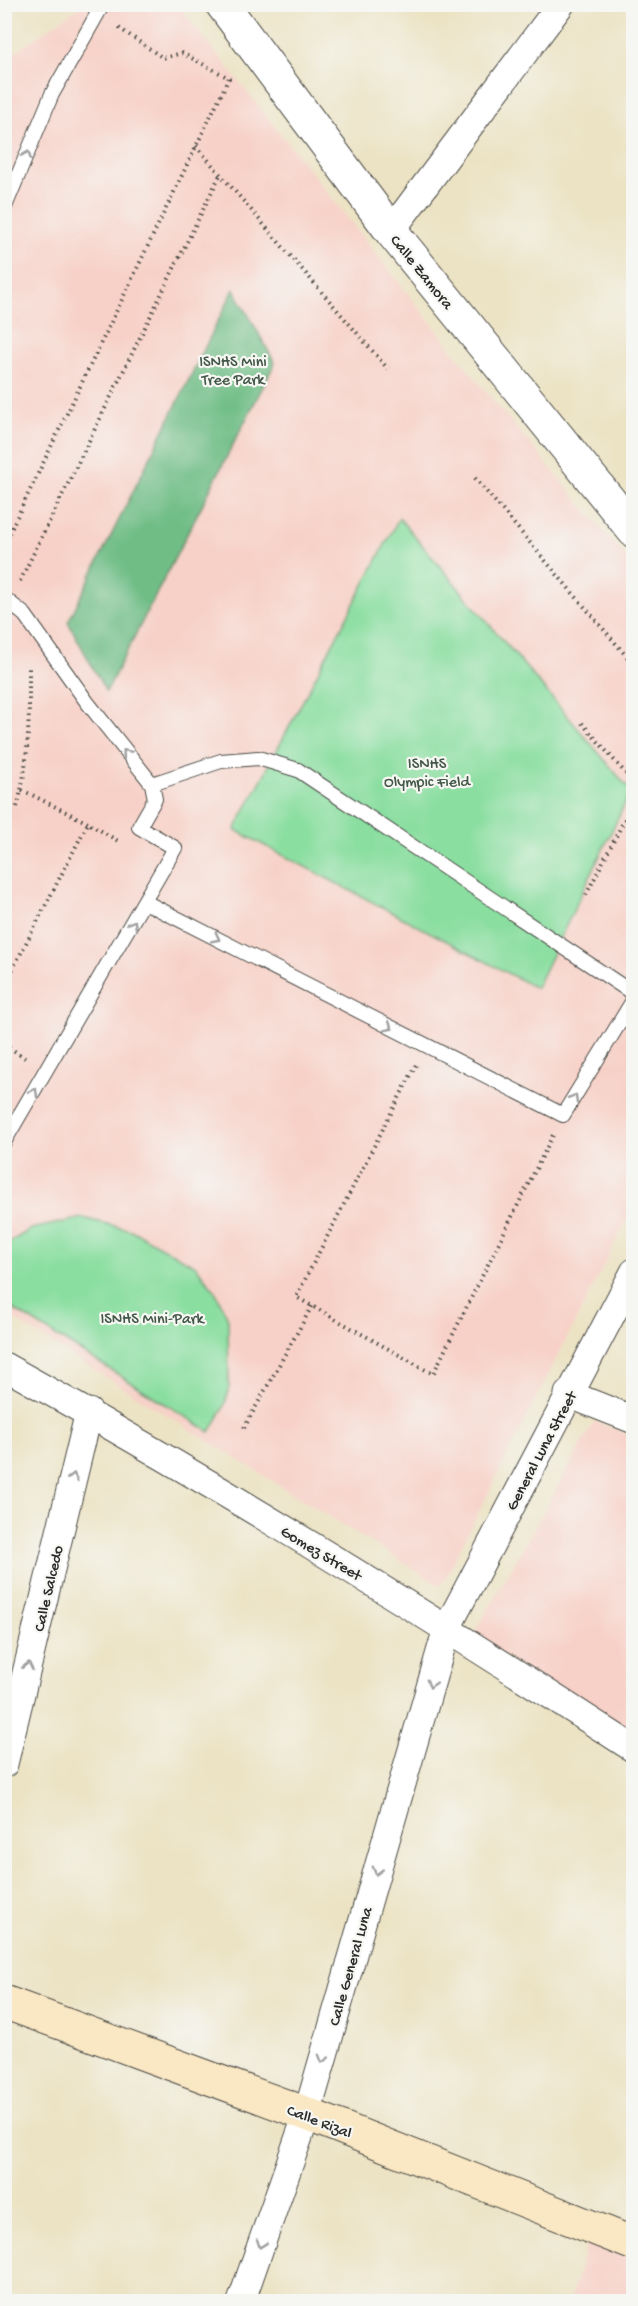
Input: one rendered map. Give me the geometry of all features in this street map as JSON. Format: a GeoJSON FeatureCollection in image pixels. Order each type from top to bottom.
{"type":"FeatureCollection","features":[{"type":"Feature","properties":{"kind":"main road","name":"Calle Rizal"},"geometry":{"type":"LineString","coordinates":[[4,2002],[307,2114],[633,2244]]}},
{"type":"Feature","properties":{"kind":"street","name":"Calle Zamora"},"geometry":{"type":"LineString","coordinates":[[222,4],[391,231],[633,531]]}},
{"type":"Feature","properties":{"kind":"street"},"geometry":{"type":"LineString","coordinates":[[391,231],[561,4]]}},
{"type":"Feature","properties":{"kind":"street","name":"General Luna Street"},"geometry":{"type":"LineString","coordinates":[[447,1628],[633,1272]]}},
{"type":"Feature","properties":{"kind":"street","name":"Gomez Street"},"geometry":{"type":"LineString","coordinates":[[4,1366],[89,1412],[447,1628],[633,1749]]}},
{"type":"Feature","properties":{"kind":"street"},"geometry":{"type":"LineString","coordinates":[[568,1394],[633,1420]]}},
{"type":"Feature","properties":{"kind":"street","name":"Calle Salcedo"},"geometry":{"type":"LineString","coordinates":[[4,1764],[89,1412]]}},
{"type":"Feature","properties":{"kind":"street","name":"Calle General Luna"},"geometry":{"type":"LineString","coordinates":[[241,2301],[307,2114],[447,1628]]}},
{"type":"Feature","properties":{"kind":"lane"},"geometry":{"type":"LineString","coordinates":[[4,209],[52,94],[101,9]]}},
{"type":"Feature","properties":{"kind":"lane"},"geometry":{"type":"LineString","coordinates":[[4,1142],[175,848],[139,827],[155,799],[152,784],[107,729],[25,615],[7,600]]}},
{"type":"Feature","properties":{"kind":"lane"},"geometry":{"type":"LineString","coordinates":[[152,784],[221,761],[258,758],[298,770],[633,994]]}},
{"type":"Feature","properties":{"kind":"lane"},"geometry":{"type":"LineString","coordinates":[[145,902],[563,1116],[633,999]]}},
{"type":"Feature","properties":{"kind":"path"},"geometry":{"type":"LineString","coordinates":[[4,544],[229,78],[182,53],[163,58],[101,9]]}},
{"type":"Feature","properties":{"kind":"path"},"geometry":{"type":"LineString","coordinates":[[196,146],[388,369]]}},
{"type":"Feature","properties":{"kind":"path"},"geometry":{"type":"LineString","coordinates":[[7,600],[220,175]]}},
{"type":"Feature","properties":{"kind":"path"},"geometry":{"type":"LineString","coordinates":[[475,478],[633,665]]}},
{"type":"Feature","properties":{"kind":"path"},"geometry":{"type":"LineString","coordinates":[[17,807],[29,745],[30,622]]}},
{"type":"Feature","properties":{"kind":"path"},"geometry":{"type":"LineString","coordinates":[[582,723],[633,783]]}},
{"type":"Feature","properties":{"kind":"path"},"geometry":{"type":"LineString","coordinates":[[22,790],[88,823],[164,869]]}},
{"type":"Feature","properties":{"kind":"path"},"geometry":{"type":"LineString","coordinates":[[586,895],[633,801]]}},
{"type":"Feature","properties":{"kind":"path"},"geometry":{"type":"LineString","coordinates":[[4,986],[88,823]]}},
{"type":"Feature","properties":{"kind":"path"},"geometry":{"type":"LineString","coordinates":[[426,1046],[296,1297],[432,1374],[563,1116]]}},
{"type":"Feature","properties":{"kind":"path"},"geometry":{"type":"LineString","coordinates":[[244,1428],[312,1306]]}},
{"type":"Feature","properties":{"kind":"shaded area"},"geometry":{"type":"Polygon","coordinates":[[[82,5],[178,5],[487,393],[633,566],[633,1208],[441,1586],[5,1314],[4,57],[7,58],[82,5]]]}},
{"type":"Feature","properties":{"kind":"shaded area"},"geometry":{"type":"Polygon","coordinates":[[[595,1421],[633,1437],[633,1742],[473,1636],[595,1421]]]}},
{"type":"Feature","properties":{"kind":"shaded area"},"geometry":{"type":"Polygon","coordinates":[[[588,2239],[633,2258],[633,2301],[570,2302],[588,2239]]]}},
{"type":"Feature","properties":{"kind":"green space","name":"ISNHS Mini Tree Park"},"geometry":{"type":"Polygon","coordinates":[[[234,289],[275,363],[106,692],[68,622],[234,289]]]}},
{"type":"Feature","properties":{"kind":"green space","name":"ISNHS Olympic Field"},"geometry":{"type":"Polygon","coordinates":[[[399,518],[631,791],[536,988],[235,830],[399,518]]]}},
{"type":"Feature","properties":{"kind":"green space","name":"ISNHS Mini-Park"},"geometry":{"type":"Polygon","coordinates":[[[83,1218],[131,1230],[196,1266],[215,1291],[228,1319],[229,1391],[223,1409],[210,1432],[5,1304],[5,1245],[31,1229],[83,1218]]]}}]}
